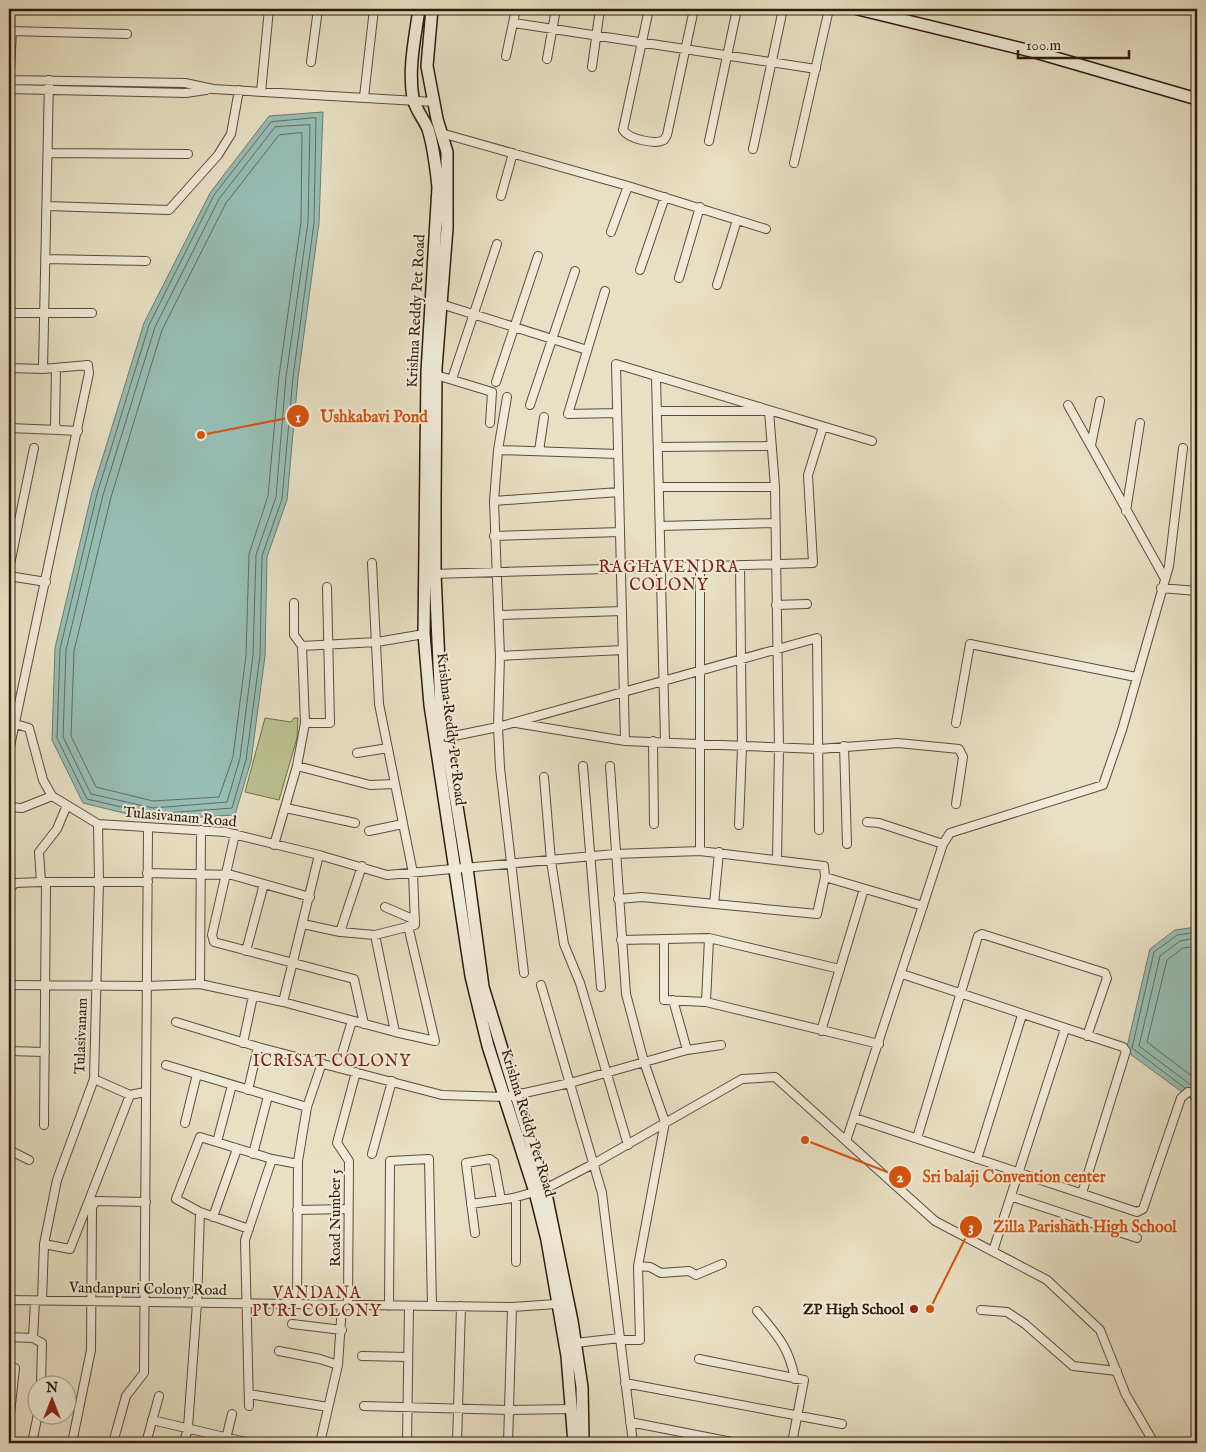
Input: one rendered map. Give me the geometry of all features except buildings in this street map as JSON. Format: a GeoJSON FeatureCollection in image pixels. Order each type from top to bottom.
{"type":"FeatureCollection","features":[{"type":"Feature","properties":{"kind":"main road","name":"Krishna Reddy Pet Road"},"geometry":{"type":"LineString","coordinates":[[419,9],[412,61],[414,101],[428,128],[435,158],[438,187],[427,372],[429,574],[444,738],[467,868],[483,987],[511,1096],[540,1190],[575,1343],[582,1387],[583,1440],[581,1443]]}},
{"type":"Feature","properties":{"kind":"main road","name":"Krishna Reddy Pet Road"},"geometry":{"type":"LineString","coordinates":[[432,9],[428,62],[434,102],[446,152],[446,228],[436,375],[429,574],[424,634],[430,705],[471,976],[488,1046],[511,1096]]}},
{"type":"Feature","properties":{"kind":"main road"},"geometry":{"type":"LineString","coordinates":[[858,9],[1035,52],[1197,99]]}},
{"type":"Feature","properties":{"kind":"main road"},"geometry":{"type":"LineString","coordinates":[[412,61],[428,62]]}},
{"type":"Feature","properties":{"kind":"main road","name":"Krishna Reddy Pet Road"},"geometry":{"type":"LineString","coordinates":[[540,1190],[556,1304],[567,1356],[574,1443]]}},
{"type":"Feature","properties":{"kind":"street"},"geometry":{"type":"LineString","coordinates":[[261,92],[269,9]]}},
{"type":"Feature","properties":{"kind":"street"},"geometry":{"type":"LineString","coordinates":[[312,62],[318,9]]}},
{"type":"Feature","properties":{"kind":"street"},"geometry":{"type":"LineString","coordinates":[[364,98],[374,9]]}},
{"type":"Feature","properties":{"kind":"street"},"geometry":{"type":"LineString","coordinates":[[506,56],[516,9]]}},
{"type":"Feature","properties":{"kind":"street"},"geometry":{"type":"LineString","coordinates":[[547,59],[556,9]]}},
{"type":"Feature","properties":{"kind":"street"},"geometry":{"type":"LineString","coordinates":[[592,67],[600,9]]}},
{"type":"Feature","properties":{"kind":"street"},"geometry":{"type":"LineString","coordinates":[[649,9],[622,130],[630,136],[658,142],[664,140],[667,135],[694,9]]}},
{"type":"Feature","properties":{"kind":"street"},"geometry":{"type":"LineString","coordinates":[[710,141],[737,9]]}},
{"type":"Feature","properties":{"kind":"street"},"geometry":{"type":"LineString","coordinates":[[753,149],[783,9]]}},
{"type":"Feature","properties":{"kind":"street"},"geometry":{"type":"LineString","coordinates":[[794,163],[829,9]]}},
{"type":"Feature","properties":{"kind":"street"},"geometry":{"type":"LineString","coordinates":[[514,22],[816,69]]}},
{"type":"Feature","properties":{"kind":"street"},"geometry":{"type":"LineString","coordinates":[[127,34],[10,31],[9,89],[186,93],[213,89]]}},
{"type":"Feature","properties":{"kind":"street"},"geometry":{"type":"LineString","coordinates":[[9,80],[185,83],[213,89],[434,102]]}},
{"type":"Feature","properties":{"kind":"street"},"geometry":{"type":"LineString","coordinates":[[43,369],[49,80]]}},
{"type":"Feature","properties":{"kind":"street"},"geometry":{"type":"LineString","coordinates":[[46,206],[169,210],[218,155],[231,134],[239,90]]}},
{"type":"Feature","properties":{"kind":"street"},"geometry":{"type":"LineString","coordinates":[[441,133],[628,186],[766,229]]}},
{"type":"Feature","properties":{"kind":"street"},"geometry":{"type":"LineString","coordinates":[[48,153],[188,154]]}},
{"type":"Feature","properties":{"kind":"street"},"geometry":{"type":"LineString","coordinates":[[501,196],[514,153]]}},
{"type":"Feature","properties":{"kind":"street"},"geometry":{"type":"LineString","coordinates":[[611,232],[628,186]]}},
{"type":"Feature","properties":{"kind":"street"},"geometry":{"type":"LineString","coordinates":[[640,270],[665,197]]}},
{"type":"Feature","properties":{"kind":"street"},"geometry":{"type":"LineString","coordinates":[[680,278],[700,208]]}},
{"type":"Feature","properties":{"kind":"street"},"geometry":{"type":"LineString","coordinates":[[717,285],[737,220]]}},
{"type":"Feature","properties":{"kind":"street"},"geometry":{"type":"LineString","coordinates":[[453,376],[497,244]]}},
{"type":"Feature","properties":{"kind":"street"},"geometry":{"type":"LineString","coordinates":[[496,382],[538,256]]}},
{"type":"Feature","properties":{"kind":"street"},"geometry":{"type":"LineString","coordinates":[[45,259],[146,261]]}},
{"type":"Feature","properties":{"kind":"street"},"geometry":{"type":"LineString","coordinates":[[530,405],[575,271]]}},
{"type":"Feature","properties":{"kind":"street"},"geometry":{"type":"LineString","coordinates":[[605,291],[568,414],[617,413]]}},
{"type":"Feature","properties":{"kind":"street"},"geometry":{"type":"LineString","coordinates":[[441,304],[587,350]]}},
{"type":"Feature","properties":{"kind":"street"},"geometry":{"type":"LineString","coordinates":[[9,313],[92,313]]}},
{"type":"Feature","properties":{"kind":"street"},"geometry":{"type":"LineString","coordinates":[[625,741],[616,364],[872,441]]}},
{"type":"Feature","properties":{"kind":"street"},"geometry":{"type":"LineString","coordinates":[[9,368],[43,369],[88,365],[89,373],[46,582],[12,723],[9,751]]}},
{"type":"Feature","properties":{"kind":"street"},"geometry":{"type":"LineString","coordinates":[[56,368],[55,425],[58,430]]}},
{"type":"Feature","properties":{"kind":"street"},"geometry":{"type":"LineString","coordinates":[[436,375],[492,392],[490,423]]}},
{"type":"Feature","properties":{"kind":"street"},"geometry":{"type":"LineString","coordinates":[[656,376],[665,741]]}},
{"type":"Feature","properties":{"kind":"street"},"geometry":{"type":"LineString","coordinates":[[508,397],[498,450],[494,501],[500,656],[498,727],[500,768],[524,973]]}},
{"type":"Feature","properties":{"kind":"street"},"geometry":{"type":"LineString","coordinates":[[1091,446],[1100,401]]}},
{"type":"Feature","properties":{"kind":"street"},"geometry":{"type":"LineString","coordinates":[[1068,405],[1164,578]]}},
{"type":"Feature","properties":{"kind":"street"},"geometry":{"type":"LineString","coordinates":[[657,411],[769,411]]}},
{"type":"Feature","properties":{"kind":"street"},"geometry":{"type":"LineString","coordinates":[[769,411],[776,523],[779,748],[777,860]]}},
{"type":"Feature","properties":{"kind":"street"},"geometry":{"type":"LineString","coordinates":[[539,451],[544,417]]}},
{"type":"Feature","properties":{"kind":"street"},"geometry":{"type":"LineString","coordinates":[[1126,511],[1140,423]]}},
{"type":"Feature","properties":{"kind":"street"},"geometry":{"type":"LineString","coordinates":[[429,574],[813,563],[808,475],[823,427]]}},
{"type":"Feature","properties":{"kind":"street"},"geometry":{"type":"LineString","coordinates":[[9,428],[78,431]]}},
{"type":"Feature","properties":{"kind":"street"},"geometry":{"type":"LineString","coordinates":[[658,447],[770,446]]}},
{"type":"Feature","properties":{"kind":"street"},"geometry":{"type":"LineString","coordinates":[[9,569],[34,448]]}},
{"type":"Feature","properties":{"kind":"street"},"geometry":{"type":"LineString","coordinates":[[846,1141],[943,844],[953,832],[1103,786],[1169,566],[1183,448]]}},
{"type":"Feature","properties":{"kind":"street"},"geometry":{"type":"LineString","coordinates":[[498,450],[618,454]]}},
{"type":"Feature","properties":{"kind":"street"},"geometry":{"type":"LineString","coordinates":[[659,487],[775,487]]}},
{"type":"Feature","properties":{"kind":"street"},"geometry":{"type":"LineString","coordinates":[[494,501],[619,492]]}},
{"type":"Feature","properties":{"kind":"street"},"geometry":{"type":"LineString","coordinates":[[660,526],[776,523]]}},
{"type":"Feature","properties":{"kind":"street"},"geometry":{"type":"LineString","coordinates":[[494,536],[620,532]]}},
{"type":"Feature","properties":{"kind":"street"},"geometry":{"type":"LineString","coordinates":[[303,924],[340,932],[375,935],[415,925],[413,873],[379,704],[372,563]]}},
{"type":"Feature","properties":{"kind":"street"},"geometry":{"type":"LineString","coordinates":[[739,825],[742,747],[740,565]]}},
{"type":"Feature","properties":{"kind":"street"},"geometry":{"type":"LineString","coordinates":[[700,566],[702,744],[700,851]]}},
{"type":"Feature","properties":{"kind":"street"},"geometry":{"type":"LineString","coordinates":[[9,576],[46,582]]}},
{"type":"Feature","properties":{"kind":"street"},"geometry":{"type":"LineString","coordinates":[[306,723],[330,723],[327,587]]}},
{"type":"Feature","properties":{"kind":"street"},"geometry":{"type":"LineString","coordinates":[[1161,588],[1197,591]]}},
{"type":"Feature","properties":{"kind":"street"},"geometry":{"type":"LineString","coordinates":[[274,845],[286,808],[306,723],[302,646],[294,635],[294,603]]}},
{"type":"Feature","properties":{"kind":"street"},"geometry":{"type":"LineString","coordinates":[[776,605],[807,604]]}},
{"type":"Feature","properties":{"kind":"street"},"geometry":{"type":"LineString","coordinates":[[499,615],[622,611]]}},
{"type":"Feature","properties":{"kind":"street"},"geometry":{"type":"LineString","coordinates":[[302,646],[377,642],[424,634]]}},
{"type":"Feature","properties":{"kind":"street"},"geometry":{"type":"LineString","coordinates":[[444,738],[514,723],[817,638],[819,830]]}},
{"type":"Feature","properties":{"kind":"street"},"geometry":{"type":"LineString","coordinates":[[956,723],[970,644],[1136,676]]}},
{"type":"Feature","properties":{"kind":"street"},"geometry":{"type":"LineString","coordinates":[[500,656],[623,650]]}},
{"type":"Feature","properties":{"kind":"street"},"geometry":{"type":"LineString","coordinates":[[9,807],[22,808],[52,796],[43,780],[29,728],[12,723]]}},
{"type":"Feature","properties":{"kind":"street"},"geometry":{"type":"LineString","coordinates":[[514,723],[625,741],[665,741],[742,747],[819,749],[898,743],[959,749],[963,757],[956,804]]}},
{"type":"Feature","properties":{"kind":"street"},"geometry":{"type":"LineString","coordinates":[[653,741],[654,824]]}},
{"type":"Feature","properties":{"kind":"street"},"geometry":{"type":"LineString","coordinates":[[844,746],[847,844]]}},
{"type":"Feature","properties":{"kind":"street"},"geometry":{"type":"LineString","coordinates":[[357,753],[388,748]]}},
{"type":"Feature","properties":{"kind":"street"},"geometry":{"type":"LineString","coordinates":[[297,766],[370,785],[395,784]]}},
{"type":"Feature","properties":{"kind":"street"},"geometry":{"type":"LineString","coordinates":[[582,766],[601,986]]}},
{"type":"Feature","properties":{"kind":"street"},"geometry":{"type":"LineString","coordinates":[[575,1343],[620,1339],[640,1340],[638,1266],[665,1122],[644,1062],[626,994],[610,766]]}},
{"type":"Feature","properties":{"kind":"street"},"geometry":{"type":"LineString","coordinates":[[544,777],[551,861],[564,944],[580,983],[628,1144]]}},
{"type":"Feature","properties":{"kind":"street","name":"Tulasivanam Road"},"geometry":{"type":"LineString","coordinates":[[52,796],[98,824],[236,834],[362,866],[387,875],[615,854],[700,851],[824,866],[825,878]]}},
{"type":"Feature","properties":{"kind":"street"},"geometry":{"type":"LineString","coordinates":[[44,1125],[46,984],[44,882],[39,852],[57,829],[67,805]]}},
{"type":"Feature","properties":{"kind":"street"},"geometry":{"type":"LineString","coordinates":[[286,808],[355,823]]}},
{"type":"Feature","properties":{"kind":"street"},"geometry":{"type":"LineString","coordinates":[[867,822],[943,844]]}},
{"type":"Feature","properties":{"kind":"street","name":"Tulasivanam"},"geometry":{"type":"LineString","coordinates":[[33,1338],[44,1244],[57,1180],[94,1079],[99,881],[98,824]]}},
{"type":"Feature","properties":{"kind":"street"},"geometry":{"type":"LineString","coordinates":[[369,831],[403,824]]}},
{"type":"Feature","properties":{"kind":"street"},"geometry":{"type":"LineString","coordinates":[[113,1443],[126,1396],[130,1388],[140,1380],[144,1373],[148,829]]}},
{"type":"Feature","properties":{"kind":"street"},"geometry":{"type":"LineString","coordinates":[[200,984],[201,830]]}},
{"type":"Feature","properties":{"kind":"street"},"geometry":{"type":"LineString","coordinates":[[236,834],[225,875],[212,939],[214,942],[354,979],[364,1024]]}},
{"type":"Feature","properties":{"kind":"street"},"geometry":{"type":"LineString","coordinates":[[714,904],[719,852]]}},
{"type":"Feature","properties":{"kind":"street"},"geometry":{"type":"LineString","coordinates":[[284,1002],[319,855]]}},
{"type":"Feature","properties":{"kind":"street"},"geometry":{"type":"LineString","coordinates":[[340,932],[362,866]]}},
{"type":"Feature","properties":{"kind":"street"},"geometry":{"type":"LineString","coordinates":[[9,890],[15,883],[99,881],[202,874],[225,875],[310,897]]}},
{"type":"Feature","properties":{"kind":"street"},"geometry":{"type":"LineString","coordinates":[[618,899],[642,897],[816,914],[825,878],[923,906]]}},
{"type":"Feature","properties":{"kind":"street"},"geometry":{"type":"LineString","coordinates":[[246,951],[264,884]]}},
{"type":"Feature","properties":{"kind":"street"},"geometry":{"type":"LineString","coordinates":[[821,1031],[864,889]]}},
{"type":"Feature","properties":{"kind":"street"},"geometry":{"type":"LineString","coordinates":[[385,907],[414,920]]}},
{"type":"Feature","properties":{"kind":"street"},"geometry":{"type":"LineString","coordinates":[[9,985],[147,986],[200,984],[284,1002],[395,1032],[435,1040],[408,926]]}},
{"type":"Feature","properties":{"kind":"street"},"geometry":{"type":"LineString","coordinates":[[917,1138],[978,936],[982,934],[1105,973],[1107,978],[1087,1036]]}},
{"type":"Feature","properties":{"kind":"street"},"geometry":{"type":"LineString","coordinates":[[375,935],[395,1032]]}},
{"type":"Feature","properties":{"kind":"street"},"geometry":{"type":"LineString","coordinates":[[622,940],[664,941],[708,938],[840,969]]}},
{"type":"Feature","properties":{"kind":"street"},"geometry":{"type":"LineString","coordinates":[[706,1002],[708,938]]}},
{"type":"Feature","properties":{"kind":"street"},"geometry":{"type":"LineString","coordinates":[[664,941],[664,1000],[706,1002],[879,1044]]}},
{"type":"Feature","properties":{"kind":"street"},"geometry":{"type":"LineString","coordinates":[[902,974],[1022,1016],[1123,1047],[1126,1052],[1082,1193]]}},
{"type":"Feature","properties":{"kind":"street"},"geometry":{"type":"LineString","coordinates":[[541,985],[595,1164],[602,1194],[632,1443]]}},
{"type":"Feature","properties":{"kind":"street"},"geometry":{"type":"LineString","coordinates":[[244,1043],[253,996]]}},
{"type":"Feature","properties":{"kind":"street"},"geometry":{"type":"LineString","coordinates":[[673,1000],[686,1050]]}},
{"type":"Feature","properties":{"kind":"street"},"geometry":{"type":"LineString","coordinates":[[977,1159],[1022,1016]]}},
{"type":"Feature","properties":{"kind":"street"},"geometry":{"type":"LineString","coordinates":[[338,1067],[352,1021]]}},
{"type":"Feature","properties":{"kind":"street"},"geometry":{"type":"LineString","coordinates":[[176,1022],[258,1047],[442,1095],[511,1096],[570,1083],[686,1050],[721,1045]]}},
{"type":"Feature","properties":{"kind":"street"},"geometry":{"type":"LineString","coordinates":[[994,1251],[1013,1197],[1065,1029]]}},
{"type":"Feature","properties":{"kind":"street"},"geometry":{"type":"LineString","coordinates":[[248,1090],[258,1047]]}},
{"type":"Feature","properties":{"kind":"street"},"geometry":{"type":"LineString","coordinates":[[9,1051],[45,1052]]}},
{"type":"Feature","properties":{"kind":"street"},"geometry":{"type":"LineString","coordinates":[[297,1304],[298,1164],[307,1107],[322,1063]]}},
{"type":"Feature","properties":{"kind":"street"},"geometry":{"type":"LineString","coordinates":[[166,1065],[307,1107]]}},
{"type":"Feature","properties":{"kind":"street","name":"Road Number 5"},"geometry":{"type":"LineString","coordinates":[[320,1443],[338,1365],[345,1305],[349,1161],[337,1143],[356,1072]]}},
{"type":"Feature","properties":{"kind":"street"},"geometry":{"type":"LineString","coordinates":[[185,1123],[197,1074]]}},
{"type":"Feature","properties":{"kind":"street"},"geometry":{"type":"LineString","coordinates":[[471,1204],[516,1198],[540,1190],[595,1164],[742,1079],[775,1077],[935,1221],[1047,1280],[1100,1330],[1126,1395],[1154,1443]]}},
{"type":"Feature","properties":{"kind":"street"},"geometry":{"type":"LineString","coordinates":[[94,1079],[130,1095],[145,1092]]}},
{"type":"Feature","properties":{"kind":"street"},"geometry":{"type":"LineString","coordinates":[[372,1154],[392,1081]]}},
{"type":"Feature","properties":{"kind":"street"},"geometry":{"type":"LineString","coordinates":[[217,1142],[232,1085]]}},
{"type":"Feature","properties":{"kind":"street"},"geometry":{"type":"LineString","coordinates":[[855,1118],[1137,1212],[1140,1211],[1181,1098],[1188,1092],[1197,1093]]}},
{"type":"Feature","properties":{"kind":"street"},"geometry":{"type":"LineString","coordinates":[[44,1244],[70,1249],[130,1095]]}},
{"type":"Feature","properties":{"kind":"street"},"geometry":{"type":"LineString","coordinates":[[253,1154],[268,1096]]}},
{"type":"Feature","properties":{"kind":"street"},"geometry":{"type":"LineString","coordinates":[[249,1229],[200,1212],[176,1199],[199,1138],[272,1159],[298,1164]]}},
{"type":"Feature","properties":{"kind":"street"},"geometry":{"type":"LineString","coordinates":[[213,1217],[238,1149]]}},
{"type":"Feature","properties":{"kind":"street"},"geometry":{"type":"LineString","coordinates":[[9,1150],[29,1160]]}},
{"type":"Feature","properties":{"kind":"street"},"geometry":{"type":"LineString","coordinates":[[389,1306],[390,1161],[429,1158],[432,1306]]}},
{"type":"Feature","properties":{"kind":"street"},"geometry":{"type":"LineString","coordinates":[[250,1406],[246,1240],[272,1159]]}},
{"type":"Feature","properties":{"kind":"street"},"geometry":{"type":"LineString","coordinates":[[475,1233],[466,1166],[468,1162],[490,1159],[494,1162],[501,1200]]}},
{"type":"Feature","properties":{"kind":"street"},"geometry":{"type":"LineString","coordinates":[[1013,1197],[1137,1238]]}},
{"type":"Feature","properties":{"kind":"street"},"geometry":{"type":"LineString","coordinates":[[516,1198],[516,1262]]}},
{"type":"Feature","properties":{"kind":"street"},"geometry":{"type":"LineString","coordinates":[[72,1443],[91,1350],[92,1207],[96,1201],[146,1202]]}},
{"type":"Feature","properties":{"kind":"street"},"geometry":{"type":"LineString","coordinates":[[297,1210],[348,1209]]}},
{"type":"Feature","properties":{"kind":"street"},"geometry":{"type":"LineString","coordinates":[[184,1443],[188,1427],[197,1303],[200,1212]]}},
{"type":"Feature","properties":{"kind":"street"},"geometry":{"type":"LineString","coordinates":[[638,1266],[650,1267],[661,1273],[689,1271],[696,1275],[722,1264]]}},
{"type":"Feature","properties":{"kind":"street","name":"Vandanpuri Colony Road"},"geometry":{"type":"LineString","coordinates":[[9,1300],[512,1307],[556,1304]]}},
{"type":"Feature","properties":{"kind":"street"},"geometry":{"type":"LineString","coordinates":[[407,1443],[409,1306]]}},
{"type":"Feature","properties":{"kind":"street"},"geometry":{"type":"LineString","coordinates":[[457,1443],[461,1306]]}},
{"type":"Feature","properties":{"kind":"street"},"geometry":{"type":"LineString","coordinates":[[508,1443],[512,1307]]}},
{"type":"Feature","properties":{"kind":"street"},"geometry":{"type":"LineString","coordinates":[[981,1310],[1007,1312],[1025,1324],[1073,1366],[1117,1371]]}},
{"type":"Feature","properties":{"kind":"street"},"geometry":{"type":"LineString","coordinates":[[756,1311],[781,1339],[791,1357],[795,1379]]}},
{"type":"Feature","properties":{"kind":"street"},"geometry":{"type":"LineString","coordinates":[[292,1324],[342,1330]]}},
{"type":"Feature","properties":{"kind":"street"},"geometry":{"type":"LineString","coordinates":[[9,1337],[33,1338],[42,1344],[41,1374]]}},
{"type":"Feature","properties":{"kind":"street"},"geometry":{"type":"LineString","coordinates":[[279,1351],[320,1359],[338,1365]]}},
{"type":"Feature","properties":{"kind":"street"},"geometry":{"type":"LineString","coordinates":[[362,1356],[408,1357]]}},
{"type":"Feature","properties":{"kind":"street"},"geometry":{"type":"LineString","coordinates":[[699,1360],[804,1380],[792,1443]]}},
{"type":"Feature","properties":{"kind":"street"},"geometry":{"type":"LineString","coordinates":[[9,1367],[15,1368],[9,1423]]}},
{"type":"Feature","properties":{"kind":"street"},"geometry":{"type":"LineString","coordinates":[[625,1383],[842,1424]]}},
{"type":"Feature","properties":{"kind":"street"},"geometry":{"type":"LineString","coordinates":[[249,1394],[328,1407]]}},
{"type":"Feature","properties":{"kind":"street"},"geometry":{"type":"LineString","coordinates":[[146,1443],[159,1396]]}},
{"type":"Feature","properties":{"kind":"street"},"geometry":{"type":"LineString","coordinates":[[364,1406],[509,1410],[572,1409]]}},
{"type":"Feature","properties":{"kind":"street"},"geometry":{"type":"LineString","coordinates":[[226,1440],[232,1414]]}},
{"type":"Feature","properties":{"kind":"street"},"geometry":{"type":"LineString","coordinates":[[152,1420],[188,1427],[226,1440],[250,1443]]}},
{"type":"Feature","properties":{"kind":"street"},"geometry":{"type":"LineString","coordinates":[[630,1422],[737,1443]]}},
{"type":"Feature","properties":{"kind":"street"},"geometry":{"type":"LineString","coordinates":[[32,1443],[36,1424]]}},
{"type":"Feature","properties":{"kind":"green space"},"geometry":{"type":"Polygon","coordinates":[[[265,718],[291,722],[294,718],[298,718],[297,738],[279,800],[245,792],[265,718]]]}},
{"type":"Feature","properties":{"kind":"water"},"geometry":{"type":"Polygon","coordinates":[[[323,112],[319,223],[298,378],[287,500],[267,557],[265,656],[251,761],[235,815],[152,820],[83,803],[52,740],[55,648],[92,492],[144,323],[210,193],[269,116],[323,112]]]}},
{"type":"Feature","properties":{"kind":"water"},"geometry":{"type":"Polygon","coordinates":[[[1197,927],[1197,1103],[1126,1051],[1150,949],[1175,930],[1197,927]]]}},
{"type":"Feature","properties":{"kind":"place","name":"Ushkabavi Pond"},"geometry":{"type":"Point","coordinates":[201,435]}},
{"type":"Feature","properties":{"kind":"place","name":"Sri balaji Convention center"},"geometry":{"type":"Point","coordinates":[805,1140]}},
{"type":"Feature","properties":{"kind":"place","name":"ZP High School"},"geometry":{"type":"Point","coordinates":[914,1309]}},
{"type":"Feature","properties":{"kind":"place","name":"Zilla Parishath High School"},"geometry":{"type":"Point","coordinates":[930,1309]}},
{"type":"Feature","properties":{"kind":"district","name":"RAGHAVENDRA COLONY"},"geometry":{"type":"Point","coordinates":[669,577]}},
{"type":"Feature","properties":{"kind":"district","name":"ICRISAT COLONY"},"geometry":{"type":"Point","coordinates":[332,1062]}},
{"type":"Feature","properties":{"kind":"district","name":"VANDANA PURI COLONY"},"geometry":{"type":"Point","coordinates":[317,1303]}}]}
